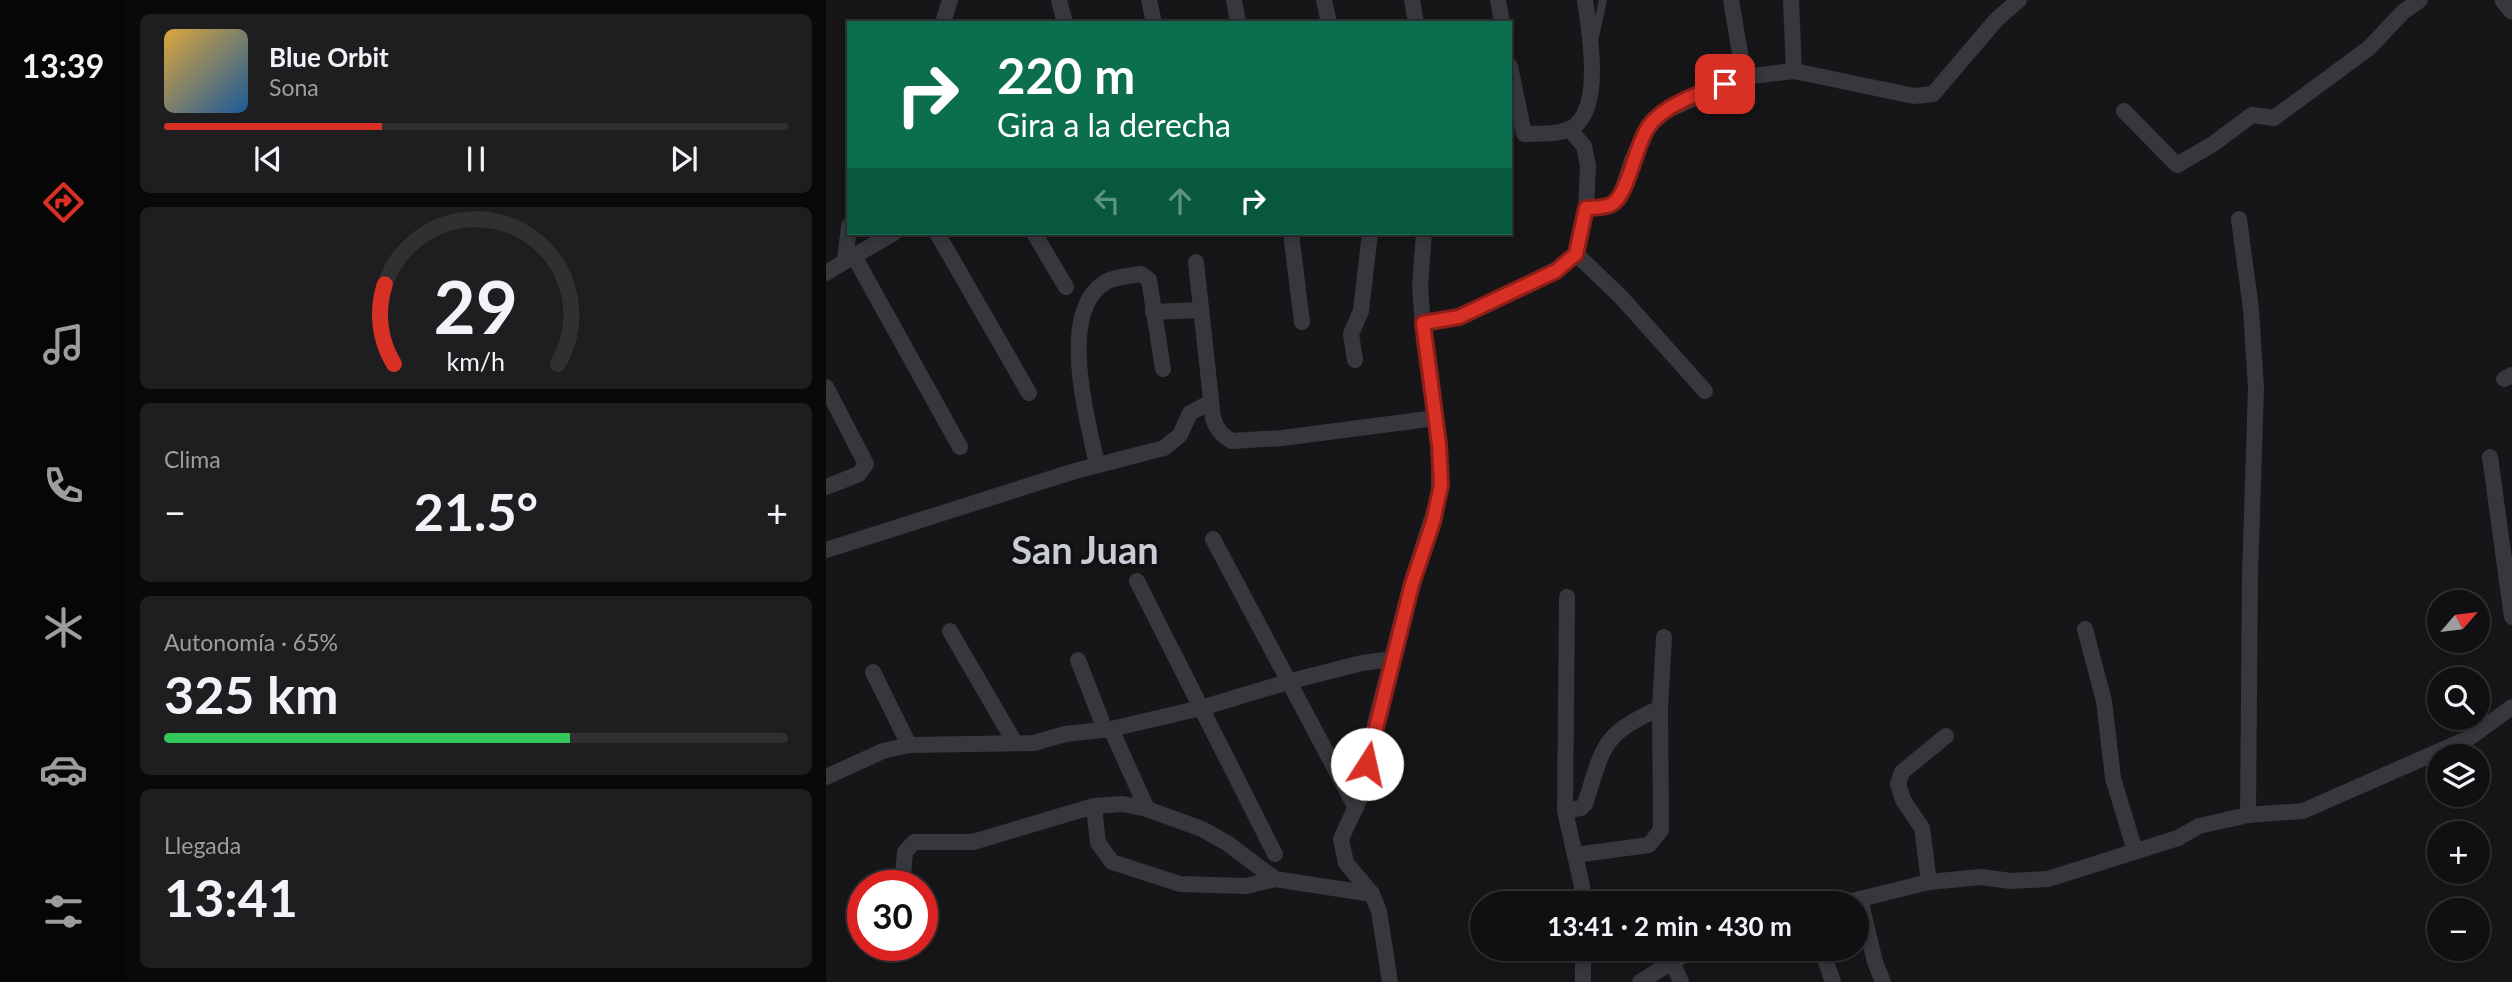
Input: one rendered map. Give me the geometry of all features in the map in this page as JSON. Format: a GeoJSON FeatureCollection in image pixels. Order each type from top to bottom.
{"type":"FeatureCollection","features":[{"type":"Feature","properties":{"kind":"street"},"geometry":{"type":"LineString","coordinates":[[944,21],[950,0]]}},
{"type":"Feature","properties":{"kind":"street"},"geometry":{"type":"LineString","coordinates":[[1059,0],[1064,21]]}},
{"type":"Feature","properties":{"kind":"street"},"geometry":{"type":"LineString","coordinates":[[1149,0],[1154,21]]}},
{"type":"Feature","properties":{"kind":"street"},"geometry":{"type":"LineString","coordinates":[[1234,0],[1238,21]]}},
{"type":"Feature","properties":{"kind":"street"},"geometry":{"type":"LineString","coordinates":[[1324,0],[1329,21]]}},
{"type":"Feature","properties":{"kind":"street"},"geometry":{"type":"LineString","coordinates":[[1412,0],[1416,21]]}},
{"type":"Feature","properties":{"kind":"street"},"geometry":{"type":"LineString","coordinates":[[1498,0],[1502,21]]}},
{"type":"Feature","properties":{"kind":"street"},"geometry":{"type":"LineString","coordinates":[[1512,86],[1517,136],[1569,129],[1577,124],[1587,105],[1591,53],[1585,0]]}},
{"type":"Feature","properties":{"kind":"street"},"geometry":{"type":"LineString","coordinates":[[1731,0],[1744,77]]}},
{"type":"Feature","properties":{"kind":"street"},"geometry":{"type":"LineString","coordinates":[[1791,0],[1794,71]]}},
{"type":"Feature","properties":{"kind":"street"},"geometry":{"type":"LineString","coordinates":[[1586,208],[1609,206],[1620,198],[1632,160],[1648,127],[1661,113],[1744,77],[1794,71],[1913,96],[1933,94],[1997,19],[2019,0]]}},
{"type":"Feature","properties":{"kind":"street"},"geometry":{"type":"LineString","coordinates":[[2124,111],[2177,165],[2213,144],[2252,115],[2274,118],[2370,48],[2403,12],[2420,0]]}},
{"type":"Feature","properties":{"kind":"street"},"geometry":{"type":"LineString","coordinates":[[2504,0],[2512,10]]}},
{"type":"Feature","properties":{"kind":"street"},"geometry":{"type":"LineString","coordinates":[[1423,323],[1459,317],[1556,271],[1576,254],[1586,208],[1588,166],[1584,146],[1569,129]]}},
{"type":"Feature","properties":{"kind":"street"},"geometry":{"type":"LineString","coordinates":[[2239,219],[2251,309],[2256,388],[2250,575],[2248,815]]}},
{"type":"Feature","properties":{"kind":"street"},"geometry":{"type":"LineString","coordinates":[[849,235],[850,259],[960,447]]}},
{"type":"Feature","properties":{"kind":"street"},"geometry":{"type":"LineString","coordinates":[[826,273],[891,235]]}},
{"type":"Feature","properties":{"kind":"street"},"geometry":{"type":"LineString","coordinates":[[938,235],[1029,393]]}},
{"type":"Feature","properties":{"kind":"street"},"geometry":{"type":"LineString","coordinates":[[1035,235],[1066,287]]}},
{"type":"Feature","properties":{"kind":"street"},"geometry":{"type":"LineString","coordinates":[[1291,235],[1301,322]]}},
{"type":"Feature","properties":{"kind":"street"},"geometry":{"type":"LineString","coordinates":[[1355,360],[1351,334],[1361,311],[1370,235]]}},
{"type":"Feature","properties":{"kind":"street"},"geometry":{"type":"LineString","coordinates":[[1390,982],[1381,922],[1372,894],[1346,863],[1342,848],[1343,831],[1364,789],[1372,736],[1439,496],[1439,445],[1420,286],[1424,235]]}},
{"type":"Feature","properties":{"kind":"street"},"geometry":{"type":"LineString","coordinates":[[1576,254],[1621,297],[1705,391]]}},
{"type":"Feature","properties":{"kind":"street"},"geometry":{"type":"LineString","coordinates":[[1196,261],[1214,424],[1221,434],[1232,441],[1282,438],[1436,418]]}},
{"type":"Feature","properties":{"kind":"street"},"geometry":{"type":"LineString","coordinates":[[1097,465],[1077,354],[1087,309],[1093,294],[1103,283],[1117,277],[1141,274],[1151,284],[1163,369]]}},
{"type":"Feature","properties":{"kind":"street"},"geometry":{"type":"LineString","coordinates":[[1153,312],[1201,310]]}},
{"type":"Feature","properties":{"kind":"street"},"geometry":{"type":"LineString","coordinates":[[826,387],[866,464],[859,474],[826,487]]}},
{"type":"Feature","properties":{"kind":"street"},"geometry":{"type":"LineString","coordinates":[[826,550],[1097,465],[1170,445],[1180,435],[1190,413],[1211,402]]}},
{"type":"Feature","properties":{"kind":"street"},"geometry":{"type":"LineString","coordinates":[[2490,457],[2512,617]]}},
{"type":"Feature","properties":{"kind":"street"},"geometry":{"type":"LineString","coordinates":[[1213,539],[1291,681],[1356,808]]}},
{"type":"Feature","properties":{"kind":"street"},"geometry":{"type":"LineString","coordinates":[[1137,581],[1275,854]]}},
{"type":"Feature","properties":{"kind":"street"},"geometry":{"type":"LineString","coordinates":[[1567,597],[1565,811],[1580,891]]}},
{"type":"Feature","properties":{"kind":"street"},"geometry":{"type":"LineString","coordinates":[[2085,629],[2104,701],[2113,778],[2135,851]]}},
{"type":"Feature","properties":{"kind":"street"},"geometry":{"type":"LineString","coordinates":[[950,631],[1015,744]]}},
{"type":"Feature","properties":{"kind":"street"},"geometry":{"type":"LineString","coordinates":[[1575,855],[1649,845],[1661,830],[1660,708],[1664,637]]}},
{"type":"Feature","properties":{"kind":"street"},"geometry":{"type":"LineString","coordinates":[[827,775],[883,751],[909,745],[1034,743],[1201,708],[1291,681],[1362,663],[1393,659]]}},
{"type":"Feature","properties":{"kind":"street"},"geometry":{"type":"LineString","coordinates":[[1078,660],[1147,809]]}},
{"type":"Feature","properties":{"kind":"street"},"geometry":{"type":"LineString","coordinates":[[873,672],[909,745]]}},
{"type":"Feature","properties":{"kind":"street"},"geometry":{"type":"LineString","coordinates":[[1869,897],[1930,882],[1980,877],[2011,881],[2048,879],[2178,838],[2199,826],[2248,815],[2303,811],[2469,738],[2512,707]]}},
{"type":"Feature","properties":{"kind":"street"},"geometry":{"type":"LineString","coordinates":[[1565,811],[1581,808],[1585,804],[1609,738],[1635,719],[1660,708]]}},
{"type":"Feature","properties":{"kind":"street"},"geometry":{"type":"LineString","coordinates":[[1930,882],[1922,828],[1898,784],[1902,772],[1946,736]]}},
{"type":"Feature","properties":{"kind":"street"},"geometry":{"type":"LineString","coordinates":[[903,870],[905,852],[914,842],[973,842],[1094,806],[1123,804],[1147,809],[1214,835],[1275,879]]}},
{"type":"Feature","properties":{"kind":"street"},"geometry":{"type":"LineString","coordinates":[[1094,806],[1098,843],[1112,862],[1180,884],[1246,886],[1275,879],[1372,894]]}},
{"type":"Feature","properties":{"kind":"street"},"geometry":{"type":"LineString","coordinates":[[1869,945],[1883,982]]}},
{"type":"Feature","properties":{"kind":"street"},"geometry":{"type":"LineString","coordinates":[[1583,961],[1583,982]]}},
{"type":"Feature","properties":{"kind":"street"},"geometry":{"type":"LineString","coordinates":[[1826,961],[1833,982]]}},
{"type":"Feature","properties":{"kind":"street"},"geometry":{"type":"LineString","coordinates":[[1640,982],[1672,962],[1681,982]]}},
{"type":"Feature","properties":{"kind":"lane"},"geometry":{"type":"LineString","coordinates":[[1591,53],[1603,0]]}},
{"type":"Feature","properties":{"kind":"district","name":"San Juan"},"geometry":{"type":"Point","coordinates":[1085,551]}},
{"type":"Feature","properties":{"kind":"route"},"geometry":{"type":"LineString","coordinates":[[1367,764],[1384,689],[1412,584],[1433,522],[1441,485],[1439,445],[1423,323],[1459,317],[1556,271],[1576,254],[1586,208],[1609,206],[1620,198],[1632,160],[1648,127],[1661,113],[1725,84]]}}]}
